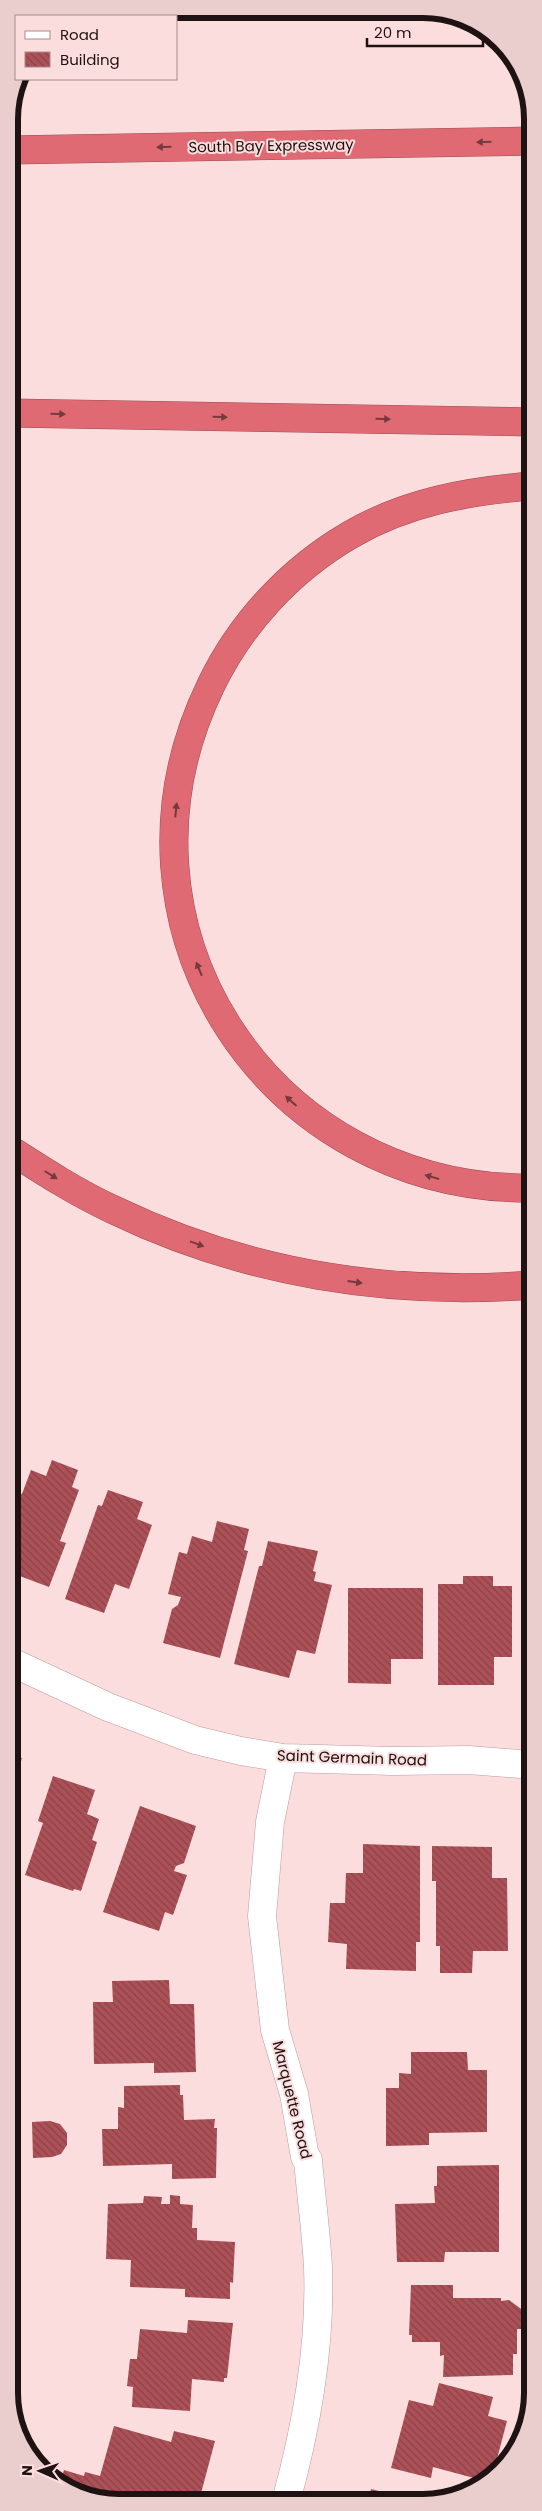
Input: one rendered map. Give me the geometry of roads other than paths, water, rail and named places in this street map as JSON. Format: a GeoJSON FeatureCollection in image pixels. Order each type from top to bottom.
{"type":"FeatureCollection","features":[{"type":"Feature","properties":{"kind":"highway","name":"South Bay Expressway"},"geometry":{"type":"LineString","coordinates":[[18,150],[524,141]]}},
{"type":"Feature","properties":{"kind":"highway"},"geometry":{"type":"LineString","coordinates":[[18,413],[524,422]]}},
{"type":"Feature","properties":{"kind":"highway"},"geometry":{"type":"LineString","coordinates":[[524,487],[452,495],[417,505],[383,518],[350,535],[318,556],[282,587],[238,637],[218,670],[202,704],[189,740],[180,777],[175,815],[174,853],[185,929],[197,965],[212,1000],[231,1032],[253,1062],[278,1089],[305,1114],[335,1135],[368,1153],[402,1168],[438,1179],[474,1186],[524,1188]]}},
{"type":"Feature","properties":{"kind":"highway"},"geometry":{"type":"LineString","coordinates":[[18,1156],[67,1186],[114,1210],[170,1234],[262,1264],[322,1277],[400,1286],[496,1288],[524,1286]]}},
{"type":"Feature","properties":{"kind":"street","name":"Saint Germain Road"},"geometry":{"type":"LineString","coordinates":[[18,1665],[108,1707],[195,1740],[283,1758],[393,1761],[468,1760],[524,1764]]}},
{"type":"Feature","properties":{"kind":"street","name":"Marquette Road"},"geometry":{"type":"LineString","coordinates":[[283,1758],[270,1822],[262,1916],[275,2030],[294,2094],[306,2158],[308,2160],[318,2279],[314,2363],[307,2418],[288,2493]]}}]}
